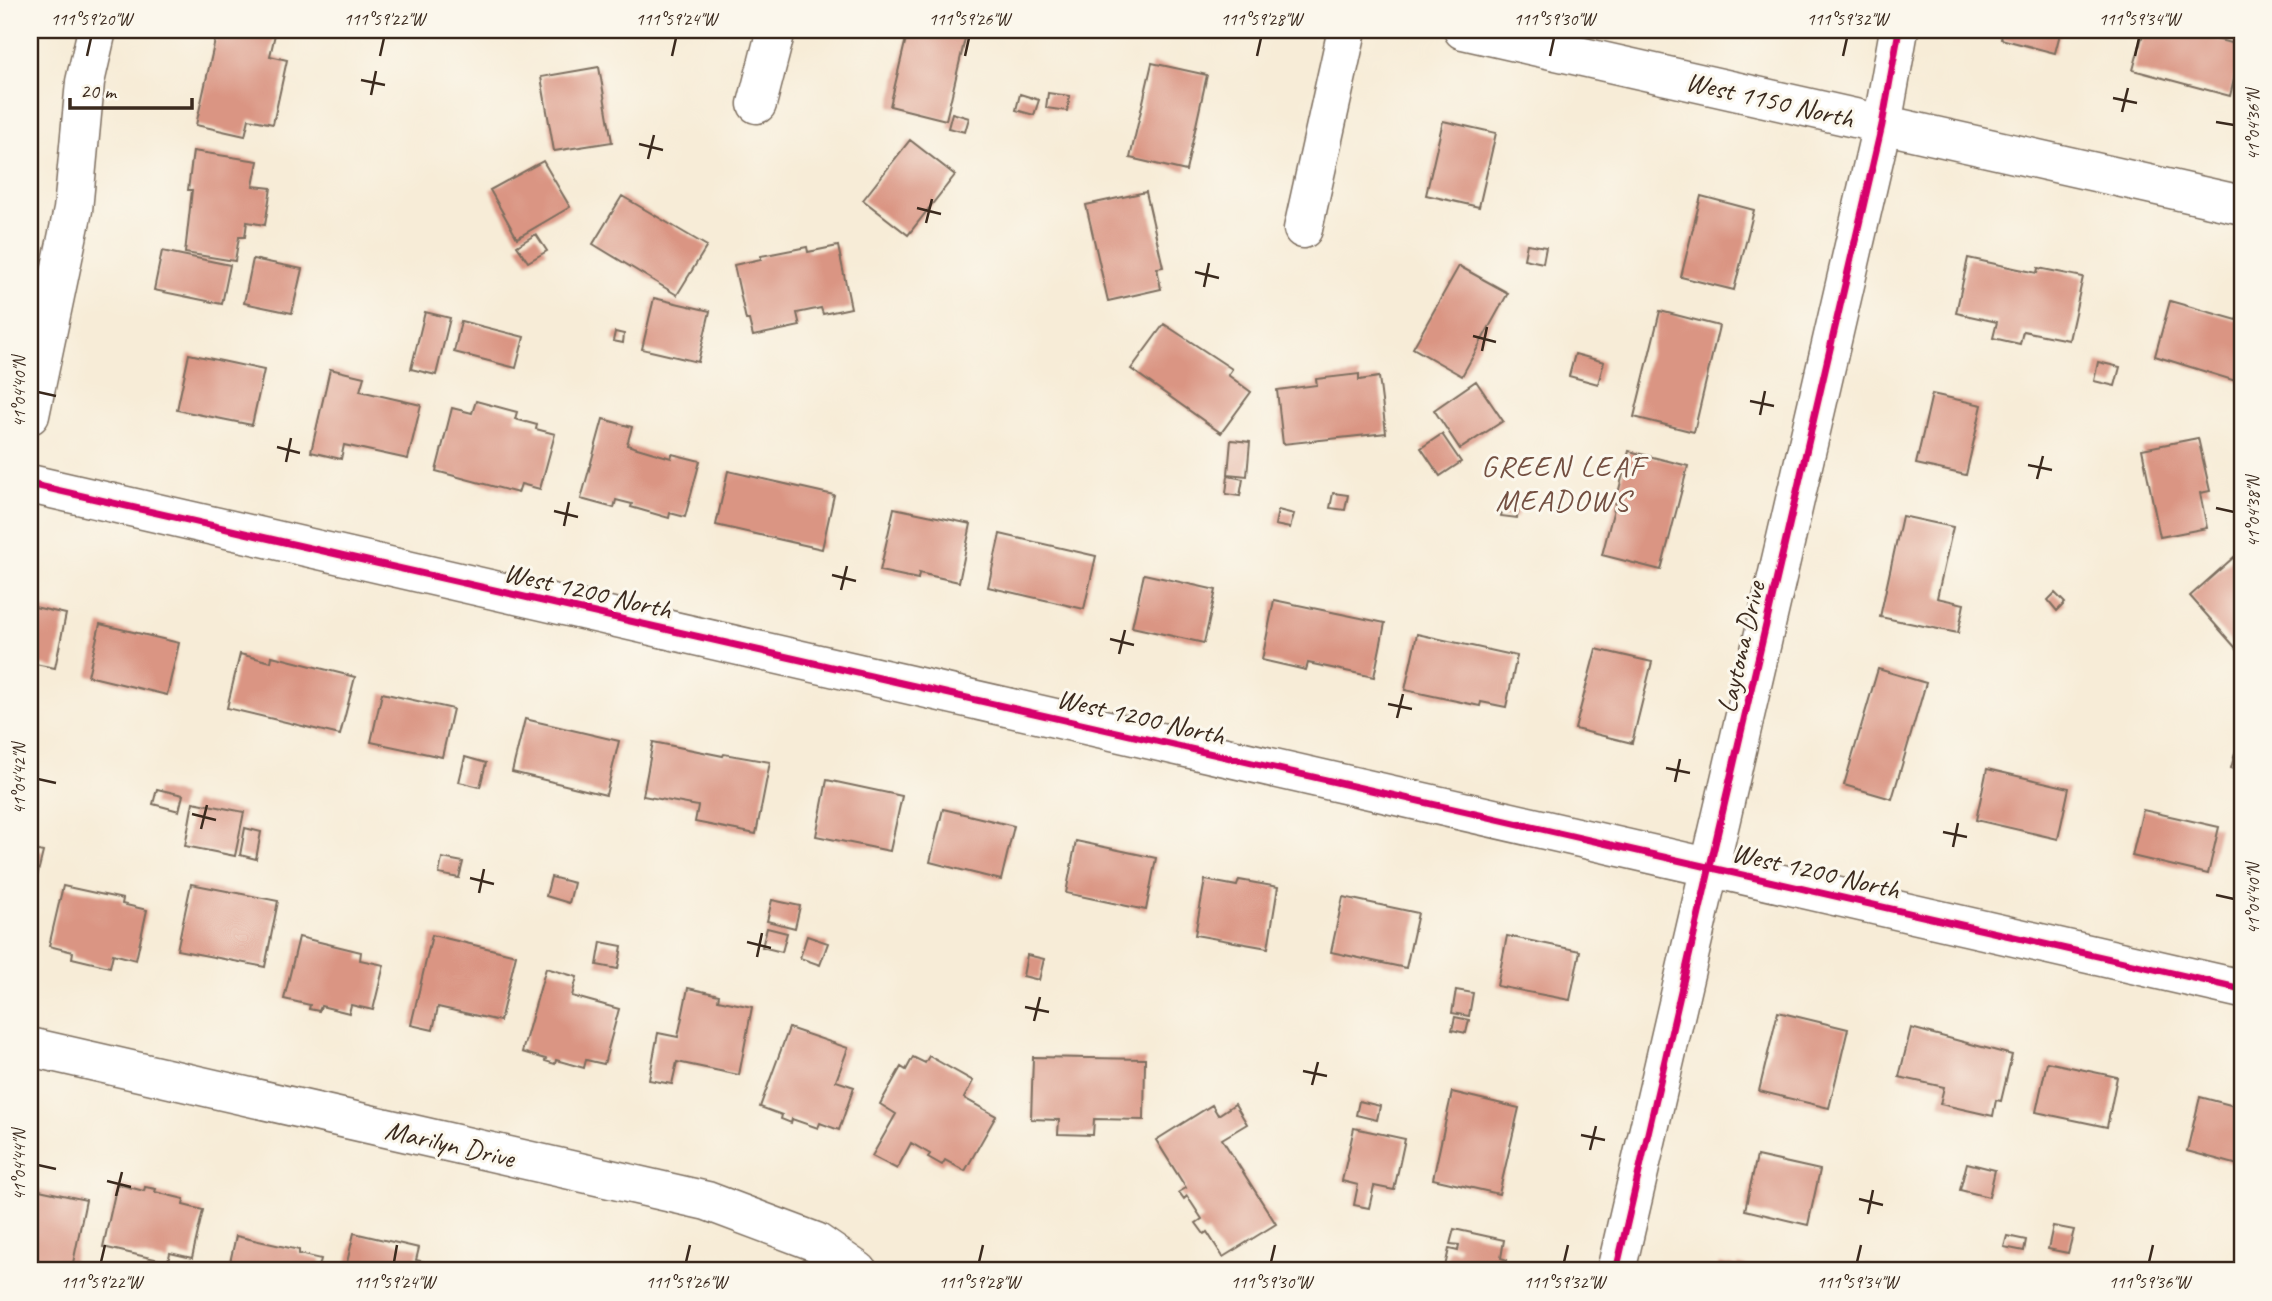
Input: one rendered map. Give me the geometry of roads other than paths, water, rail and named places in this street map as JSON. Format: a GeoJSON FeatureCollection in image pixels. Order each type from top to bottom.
{"type":"FeatureCollection","features":[{"type":"Feature","properties":{"kind":"street"},"geometry":{"type":"LineString","coordinates":[[30,415],[73,209],[85,82],[97,30]]}},
{"type":"Feature","properties":{"kind":"street"},"geometry":{"type":"LineString","coordinates":[[757,104],[776,30]]}},
{"type":"Feature","properties":{"kind":"street"},"geometry":{"type":"LineString","coordinates":[[1303,229],[1347,30]]}},
{"type":"Feature","properties":{"kind":"street","name":"West 1150 North"},"geometry":{"type":"LineString","coordinates":[[1462,30],[2242,205]]}},
{"type":"Feature","properties":{"kind":"street","name":"Laytona Drive"},"geometry":{"type":"LineString","coordinates":[[1616,1271],[1882,125],[1899,30]]}},
{"type":"Feature","properties":{"kind":"street","name":"West 1200 North"},"geometry":{"type":"LineString","coordinates":[[30,484],[2242,989]]}},
{"type":"Feature","properties":{"kind":"street","name":"Marilyn Drive"},"geometry":{"type":"LineString","coordinates":[[30,1047],[707,1201],[816,1242],[858,1271]]}},
{"type":"Feature","properties":{"kind":"district","name":"GREEN LEAF MEADOWS"},"geometry":{"type":"Point","coordinates":[1563,483]}}]}
